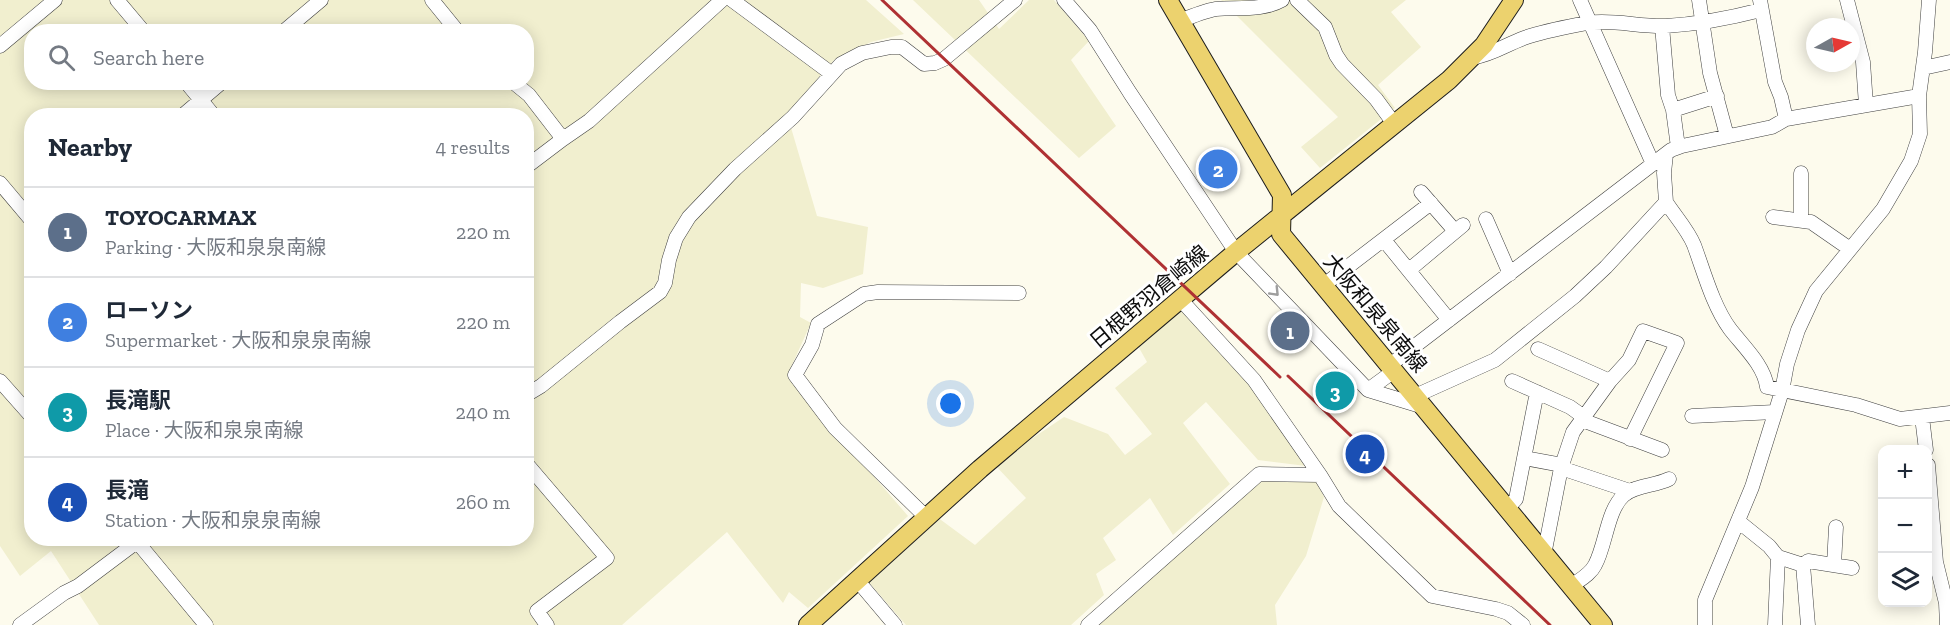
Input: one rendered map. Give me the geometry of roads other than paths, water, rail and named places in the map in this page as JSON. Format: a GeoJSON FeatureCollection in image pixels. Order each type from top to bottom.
{"type":"FeatureCollection","features":[{"type":"Feature","properties":{"kind":"main road","name":"大阪和泉泉南線"},"geometry":{"type":"LineString","coordinates":[[1168,0],[1282,195],[1281,234],[1603,625]]}},
{"type":"Feature","properties":{"kind":"main road","name":"日根野羽倉崎線"},"geometry":{"type":"LineString","coordinates":[[808,625],[980,469],[1236,252],[1395,125],[1472,58],[1484,45],[1514,0]]}},
{"type":"Feature","properties":{"kind":"street"},"geometry":{"type":"LineString","coordinates":[[26,24],[55,0]]}},
{"type":"Feature","properties":{"kind":"street"},"geometry":{"type":"LineString","coordinates":[[117,0],[137,24]]}},
{"type":"Feature","properties":{"kind":"street"},"geometry":{"type":"LineString","coordinates":[[292,24],[321,0]]}},
{"type":"Feature","properties":{"kind":"street"},"geometry":{"type":"LineString","coordinates":[[432,0],[452,24]]}},
{"type":"Feature","properties":{"kind":"street"},"geometry":{"type":"LineString","coordinates":[[732,0],[832,74]]}},
{"type":"Feature","properties":{"kind":"street"},"geometry":{"type":"LineString","coordinates":[[534,390],[660,292],[665,283],[676,238],[689,217],[735,169],[794,117],[841,64],[862,53],[891,47],[902,47],[924,64],[935,63],[944,59],[1015,0]]}},
{"type":"Feature","properties":{"kind":"street"},"geometry":{"type":"LineString","coordinates":[[1064,0],[1090,30],[1236,252],[1368,390],[1420,402],[1495,360],[1583,289],[1666,202]]}},
{"type":"Feature","properties":{"kind":"street"},"geometry":{"type":"LineString","coordinates":[[1180,21],[1214,9],[1273,5],[1282,0]]}},
{"type":"Feature","properties":{"kind":"street"},"geometry":{"type":"LineString","coordinates":[[1297,0],[1325,27],[1342,64],[1376,99],[1395,125]]}},
{"type":"Feature","properties":{"kind":"street"},"geometry":{"type":"LineString","coordinates":[[1580,0],[1653,164]]}},
{"type":"Feature","properties":{"kind":"street"},"geometry":{"type":"LineString","coordinates":[[1699,0],[1710,73],[1727,136]]}},
{"type":"Feature","properties":{"kind":"street"},"geometry":{"type":"LineString","coordinates":[[1847,0],[1863,62],[1866,105]]}},
{"type":"Feature","properties":{"kind":"street"},"geometry":{"type":"LineString","coordinates":[[1705,625],[1705,600],[1752,487],[1798,330],[1816,291],[1883,209],[1911,161],[1920,134],[1919,96],[1929,0]]}},
{"type":"Feature","properties":{"kind":"street"},"geometry":{"type":"LineString","coordinates":[[534,160],[589,121],[716,1]]}},
{"type":"Feature","properties":{"kind":"street"},"geometry":{"type":"LineString","coordinates":[[1472,58],[1490,54],[1523,39],[1590,23],[1662,26],[1703,22],[1722,20],[1761,5],[1775,82],[1786,119]]}},
{"type":"Feature","properties":{"kind":"street"},"geometry":{"type":"LineString","coordinates":[[0,46],[24,26]]}},
{"type":"Feature","properties":{"kind":"street"},"geometry":{"type":"LineString","coordinates":[[1662,26],[1668,96],[1673,110],[1672,151],[1664,173],[1666,202],[1693,243],[1701,269],[1729,328],[1766,378],[1767,387],[1856,405],[1900,419],[1950,413]]}},
{"type":"Feature","properties":{"kind":"street"},"geometry":{"type":"LineString","coordinates":[[1923,68],[1950,62]]}},
{"type":"Feature","properties":{"kind":"street"},"geometry":{"type":"LineString","coordinates":[[193,90],[208,108]]}},
{"type":"Feature","properties":{"kind":"street"},"geometry":{"type":"LineString","coordinates":[[192,108],[213,90]]}},
{"type":"Feature","properties":{"kind":"street"},"geometry":{"type":"LineString","coordinates":[[523,90],[563,140]]}},
{"type":"Feature","properties":{"kind":"street"},"geometry":{"type":"LineString","coordinates":[[1673,110],[1717,96]]}},
{"type":"Feature","properties":{"kind":"street"},"geometry":{"type":"LineString","coordinates":[[1368,390],[1449,320],[1672,151],[1772,127],[1786,119],[1919,96]]}},
{"type":"Feature","properties":{"kind":"street"},"geometry":{"type":"LineString","coordinates":[[1801,173],[1801,220]]}},
{"type":"Feature","properties":{"kind":"street"},"geometry":{"type":"LineString","coordinates":[[0,183],[24,212]]}},
{"type":"Feature","properties":{"kind":"street"},"geometry":{"type":"LineString","coordinates":[[1409,270],[1459,228],[1431,204],[1421,192]]}},
{"type":"Feature","properties":{"kind":"street"},"geometry":{"type":"LineString","coordinates":[[1323,285],[1431,204]]}},
{"type":"Feature","properties":{"kind":"street"},"geometry":{"type":"LineString","coordinates":[[1773,217],[1811,222],[1850,249]]}},
{"type":"Feature","properties":{"kind":"street"},"geometry":{"type":"LineString","coordinates":[[1486,219],[1510,274]]}},
{"type":"Feature","properties":{"kind":"street"},"geometry":{"type":"LineString","coordinates":[[1384,240],[1449,320]]}},
{"type":"Feature","properties":{"kind":"street"},"geometry":{"type":"LineString","coordinates":[[926,517],[835,428],[795,375],[812,345],[818,324],[864,294],[878,292],[1019,293]]}},
{"type":"Feature","properties":{"kind":"street"},"geometry":{"type":"LineString","coordinates":[[1181,300],[1254,380],[1339,506],[1432,596],[1496,609],[1508,613],[1523,625]]}},
{"type":"Feature","properties":{"kind":"street"},"geometry":{"type":"LineString","coordinates":[[1544,555],[1561,466],[1573,432],[1610,381],[1629,360],[1643,331],[1677,343],[1630,439]]}},
{"type":"Feature","properties":{"kind":"street"},"geometry":{"type":"LineString","coordinates":[[1538,349],[1610,381]]}},
{"type":"Feature","properties":{"kind":"street"},"geometry":{"type":"LineString","coordinates":[[0,381],[24,408]]}},
{"type":"Feature","properties":{"kind":"street"},"geometry":{"type":"LineString","coordinates":[[1512,381],[1570,407],[1583,418],[1630,439],[1662,450]]}},
{"type":"Feature","properties":{"kind":"street"},"geometry":{"type":"LineString","coordinates":[[1507,509],[1516,499],[1537,392]]}},
{"type":"Feature","properties":{"kind":"street"},"geometry":{"type":"LineString","coordinates":[[1692,416],[1775,412]]}},
{"type":"Feature","properties":{"kind":"street"},"geometry":{"type":"LineString","coordinates":[[1922,417],[1925,445]]}},
{"type":"Feature","properties":{"kind":"street"},"geometry":{"type":"LineString","coordinates":[[1524,458],[1561,466],[1630,491]]}},
{"type":"Feature","properties":{"kind":"street"},"geometry":{"type":"LineString","coordinates":[[534,473],[607,558],[537,611],[547,625]]}},
{"type":"Feature","properties":{"kind":"street"},"geometry":{"type":"LineString","coordinates":[[1088,625],[1258,474],[1320,475]]}},
{"type":"Feature","properties":{"kind":"street"},"geometry":{"type":"LineString","coordinates":[[1570,587],[1589,574],[1596,564],[1616,506],[1623,496],[1630,491],[1659,484],[1669,479]]}},
{"type":"Feature","properties":{"kind":"street"},"geometry":{"type":"LineString","coordinates":[[1931,499],[1936,562],[1946,603],[1947,625]]}},
{"type":"Feature","properties":{"kind":"street"},"geometry":{"type":"LineString","coordinates":[[1738,521],[1769,546],[1778,557],[1803,565]]}},
{"type":"Feature","properties":{"kind":"street"},"geometry":{"type":"LineString","coordinates":[[1834,565],[1836,527]]}},
{"type":"Feature","properties":{"kind":"street"},"geometry":{"type":"LineString","coordinates":[[20,625],[64,592],[78,586],[130,546]]}},
{"type":"Feature","properties":{"kind":"street"},"geometry":{"type":"LineString","coordinates":[[143,546],[206,625]]}},
{"type":"Feature","properties":{"kind":"street"},"geometry":{"type":"LineString","coordinates":[[1775,625],[1778,557]]}},
{"type":"Feature","properties":{"kind":"street"},"geometry":{"type":"LineString","coordinates":[[1803,565],[1808,561],[1852,568]]}},
{"type":"Feature","properties":{"kind":"street"},"geometry":{"type":"LineString","coordinates":[[1803,565],[1808,625]]}},
{"type":"Feature","properties":{"kind":"street"},"geometry":{"type":"LineString","coordinates":[[858,580],[895,625]]}},
{"type":"Feature","properties":{"kind":"railway"},"geometry":{"type":"LineString","coordinates":[[882,0],[1280,377]]}},
{"type":"Feature","properties":{"kind":"railway"},"geometry":{"type":"LineString","coordinates":[[1288,376],[1550,625]]}},
{"type":"Feature","properties":{"kind":"place","name":"ローソン"},"geometry":{"type":"Point","coordinates":[1218,169]}},
{"type":"Feature","properties":{"kind":"place","name":"TOYOCARMAX"},"geometry":{"type":"Point","coordinates":[1290,331]}},
{"type":"Feature","properties":{"kind":"place","name":"長滝駅"},"geometry":{"type":"Point","coordinates":[1335,391]}},
{"type":"Feature","properties":{"kind":"place","name":"長滝"},"geometry":{"type":"Point","coordinates":[1365,454]}}]}
